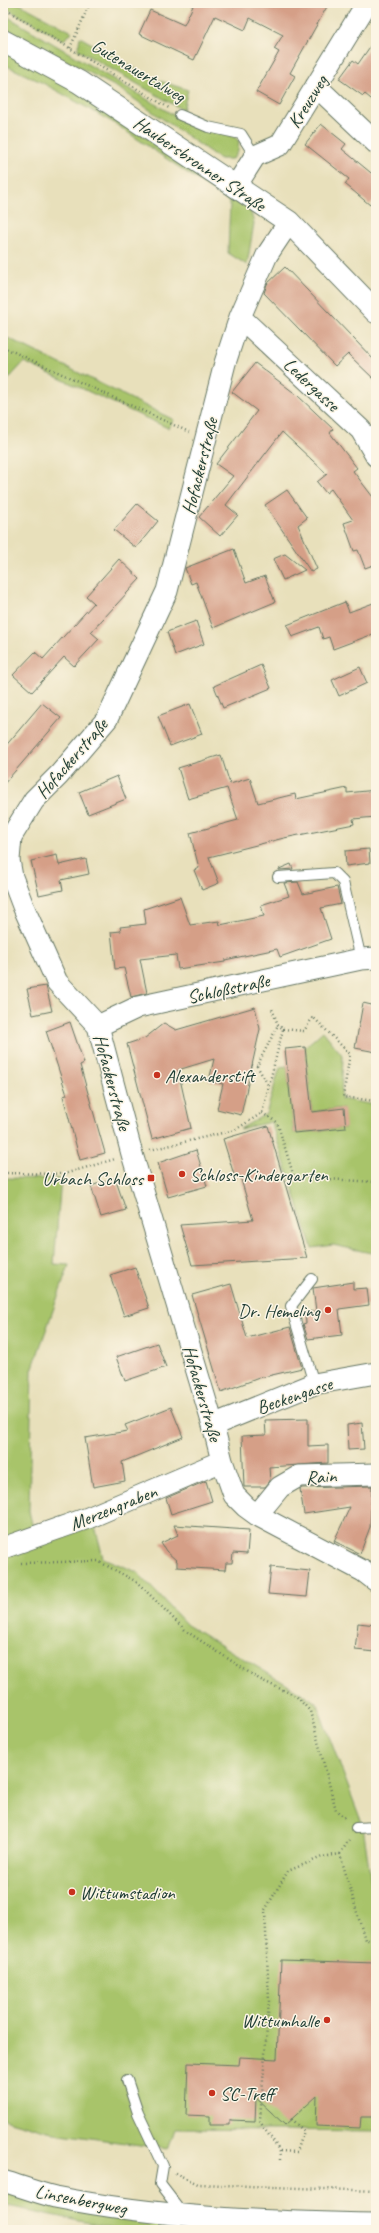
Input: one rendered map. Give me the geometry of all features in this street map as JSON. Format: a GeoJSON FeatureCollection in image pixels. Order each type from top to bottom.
{"type":"FeatureCollection","features":[{"type":"Feature","properties":{"kind":"street","name":"Kreuzweg"},"geometry":{"type":"LineString","coordinates":[[255,156],[280,145],[367,3]]}},
{"type":"Feature","properties":{"kind":"street","name":"Haubersbronner Straße"},"geometry":{"type":"LineString","coordinates":[[3,41],[79,82],[289,222],[376,312]]}},
{"type":"Feature","properties":{"kind":"street"},"geometry":{"type":"LineString","coordinates":[[316,86],[376,143]]}},
{"type":"Feature","properties":{"kind":"street"},"geometry":{"type":"LineString","coordinates":[[236,186],[255,156]]}},
{"type":"Feature","properties":{"kind":"street","name":"Hofackerstraße"},"geometry":{"type":"LineString","coordinates":[[289,222],[267,255],[240,317],[225,363],[167,591],[107,718],[59,775],[34,800],[11,837],[9,860],[12,877],[57,982],[98,1026],[132,1154],[213,1425],[222,1461],[234,1495],[256,1515],[356,1567],[376,1581]]}},
{"type":"Feature","properties":{"kind":"street","name":"Ledergasse"},"geometry":{"type":"LineString","coordinates":[[240,317],[361,430],[376,456]]}},
{"type":"Feature","properties":{"kind":"street","name":"Schloßstraße"},"geometry":{"type":"LineString","coordinates":[[98,1026],[138,1007],[368,958]]}},
{"type":"Feature","properties":{"kind":"street","name":"Beckengasse"},"geometry":{"type":"LineString","coordinates":[[213,1425],[314,1384],[376,1373]]}},
{"type":"Feature","properties":{"kind":"street","name":"Merzengraben"},"geometry":{"type":"LineString","coordinates":[[8,1556],[88,1518],[222,1461]]}},
{"type":"Feature","properties":{"kind":"street","name":"Rain"},"geometry":{"type":"LineString","coordinates":[[256,1515],[280,1487],[299,1476],[376,1474]]}},
{"type":"Feature","properties":{"kind":"street","name":"Linsenbergweg"},"geometry":{"type":"LineString","coordinates":[[3,2181],[54,2196],[151,2212],[279,2222],[376,2224]]}},
{"type":"Feature","properties":{"kind":"lane","name":"Gutenauertalweg"},"geometry":{"type":"LineString","coordinates":[[180,115],[208,127],[240,134],[255,156]]}},
{"type":"Feature","properties":{"kind":"lane","name":"Schloßstraße"},"geometry":{"type":"LineString","coordinates":[[278,877],[334,873],[343,882],[368,958]]}},
{"type":"Feature","properties":{"kind":"lane"},"geometry":{"type":"LineString","coordinates":[[312,1279],[291,1306],[314,1384]]}},
{"type":"Feature","properties":{"kind":"lane"},"geometry":{"type":"LineString","coordinates":[[356,1828],[376,1828]]}},
{"type":"Feature","properties":{"kind":"lane"},"geometry":{"type":"LineString","coordinates":[[127,2080],[138,2113],[162,2166],[160,2184],[184,2214]]}},
{"type":"Feature","properties":{"kind":"path"},"geometry":{"type":"LineString","coordinates":[[70,48],[90,3]]}},
{"type":"Feature","properties":{"kind":"path","name":"Gutenauertalweg"},"geometry":{"type":"LineString","coordinates":[[3,8],[180,115]]}},
{"type":"Feature","properties":{"kind":"path"},"geometry":{"type":"LineString","coordinates":[[3,346],[174,426]]}},
{"type":"Feature","properties":{"kind":"path"},"geometry":{"type":"LineString","coordinates":[[272,1009],[278,1025],[283,1029],[304,1031],[313,1016],[350,1054],[343,1097],[376,1101]]}},
{"type":"Feature","properties":{"kind":"path"},"geometry":{"type":"LineString","coordinates":[[257,1066],[278,1025]]}},
{"type":"Feature","properties":{"kind":"path"},"geometry":{"type":"LineString","coordinates":[[3,1173],[64,1174],[132,1154],[235,1130],[262,1113],[283,1029]]}},
{"type":"Feature","properties":{"kind":"path"},"geometry":{"type":"LineString","coordinates":[[252,1065],[257,1066],[268,1086]]}},
{"type":"Feature","properties":{"kind":"path"},"geometry":{"type":"LineString","coordinates":[[262,1113],[277,1122],[294,1177],[376,1182]]}},
{"type":"Feature","properties":{"kind":"path"},"geometry":{"type":"LineString","coordinates":[[8,1556],[98,1561],[137,1582],[186,1631],[259,1679],[296,1696],[310,1711],[336,1810],[356,1828],[340,1854],[365,1940],[376,1940]]}},
{"type":"Feature","properties":{"kind":"path"},"geometry":{"type":"LineString","coordinates":[[280,2160],[280,2151],[273,2138],[263,2128],[260,2120],[269,2001],[265,1910],[288,1871],[322,1857],[340,1854]]}},
{"type":"Feature","properties":{"kind":"path"},"geometry":{"type":"LineString","coordinates":[[280,2151],[297,2152],[304,2131],[291,2120]]}},
{"type":"Feature","properties":{"kind":"path"},"geometry":{"type":"LineString","coordinates":[[162,2166],[198,2184],[376,2190]]}},
{"type":"Feature","properties":{"kind":"green space"},"geometry":{"type":"Polygon","coordinates":[[[3,3],[18,3],[72,32],[64,40],[9,10],[3,6],[3,3]]]}},
{"type":"Feature","properties":{"kind":"green space"},"geometry":{"type":"Polygon","coordinates":[[[3,14],[182,120],[233,136],[239,141],[238,151],[233,159],[220,159],[120,89],[3,27],[3,14]]]}},
{"type":"Feature","properties":{"kind":"green space"},"geometry":{"type":"Polygon","coordinates":[[[80,37],[151,78],[188,90],[183,110],[78,50],[80,37]]]}},
{"type":"Feature","properties":{"kind":"green space"},"geometry":{"type":"Polygon","coordinates":[[[3,50],[60,78],[250,209],[254,223],[247,265],[228,253],[230,202],[114,123],[43,83],[3,64],[3,50]]]}},
{"type":"Feature","properties":{"kind":"green space"},"geometry":{"type":"Polygon","coordinates":[[[3,337],[10,339],[174,420],[168,428],[24,362],[3,385],[3,337]]]}},
{"type":"Feature","properties":{"kind":"green space"},"geometry":{"type":"Polygon","coordinates":[[[323,1031],[343,1056],[341,1099],[376,1105],[376,1254],[333,1245],[312,1248],[271,1122],[240,1129],[266,1114],[280,1067],[287,1066],[294,1133],[345,1128],[343,1108],[312,1112],[305,1047],[323,1031]]]}},
{"type":"Feature","properties":{"kind":"green space"},"geometry":{"type":"Polygon","coordinates":[[[3,1178],[61,1179],[54,1264],[69,1265],[32,1370],[29,1511],[33,1528],[3,1539],[3,1178]]]}},
{"type":"Feature","properties":{"kind":"green space"},"geometry":{"type":"Polygon","coordinates":[[[94,1522],[103,1558],[137,1572],[187,1625],[316,1702],[363,1826],[376,1918],[376,2131],[175,2129],[168,2149],[48,2132],[3,2119],[3,1552],[94,1522]]]}},
{"type":"Feature","properties":{"kind":"green space"},"geometry":{"type":"Polygon","coordinates":[[[3,2190],[183,2227],[249,2230],[123,2230],[3,2205],[3,2190]]]}},
{"type":"Feature","properties":{"kind":"building"},"geometry":{"type":"Polygon","coordinates":[[[187,3],[329,3],[290,73],[295,76],[279,105],[256,92],[279,52],[274,49],[283,35],[250,18],[245,30],[215,16],[194,60],[139,34],[150,10],[184,25],[193,6],[187,3]]]}},
{"type":"Feature","properties":{"kind":"building"},"geometry":{"type":"Polygon","coordinates":[[[376,38],[376,103],[365,94],[363,96],[339,79],[353,60],[358,64],[376,38]]]}},
{"type":"Feature","properties":{"kind":"building"},"geometry":{"type":"Polygon","coordinates":[[[321,124],[346,144],[342,149],[376,177],[376,197],[370,205],[345,184],[349,179],[305,144],[321,124]]]}},
{"type":"Feature","properties":{"kind":"building"},"geometry":{"type":"Polygon","coordinates":[[[285,267],[376,362],[376,381],[348,354],[335,366],[264,293],[267,284],[285,267]]]}},
{"type":"Feature","properties":{"kind":"building"},"geometry":{"type":"Polygon","coordinates":[[[255,363],[297,395],[333,429],[330,433],[357,468],[353,471],[376,501],[376,564],[365,568],[358,550],[354,551],[344,523],[353,520],[331,489],[326,493],[317,482],[327,474],[282,432],[226,505],[238,515],[220,536],[199,517],[233,476],[216,464],[257,411],[232,392],[255,363]]]}},
{"type":"Feature","properties":{"kind":"building"},"geometry":{"type":"Polygon","coordinates":[[[287,490],[307,518],[298,525],[317,569],[311,572],[265,505],[287,490]]]}},
{"type":"Feature","properties":{"kind":"building"},"geometry":{"type":"Polygon","coordinates":[[[137,504],[158,521],[136,548],[114,530],[137,504]]]}},
{"type":"Feature","properties":{"kind":"building"},"geometry":{"type":"Polygon","coordinates":[[[234,549],[246,583],[265,576],[275,602],[213,628],[196,582],[191,584],[185,568],[234,549]]]}},
{"type":"Feature","properties":{"kind":"building"},"geometry":{"type":"Polygon","coordinates":[[[285,554],[305,570],[283,580],[273,559],[285,554]]]}},
{"type":"Feature","properties":{"kind":"building"},"geometry":{"type":"Polygon","coordinates":[[[119,559],[140,579],[91,632],[99,639],[74,666],[64,657],[32,692],[13,675],[35,652],[43,659],[94,603],[86,596],[119,559]]]}},
{"type":"Feature","properties":{"kind":"building"},"geometry":{"type":"Polygon","coordinates":[[[345,602],[349,612],[376,602],[376,633],[333,649],[329,637],[323,639],[319,627],[292,637],[287,625],[345,602]]]}},
{"type":"Feature","properties":{"kind":"building"},"geometry":{"type":"Polygon","coordinates":[[[196,621],[204,644],[175,655],[167,632],[196,621]]]}},
{"type":"Feature","properties":{"kind":"building"},"geometry":{"type":"Polygon","coordinates":[[[261,665],[271,688],[223,708],[214,686],[261,665]]]}},
{"type":"Feature","properties":{"kind":"building"},"geometry":{"type":"Polygon","coordinates":[[[360,667],[367,683],[339,696],[332,680],[360,667]]]}},
{"type":"Feature","properties":{"kind":"building"},"geometry":{"type":"Polygon","coordinates":[[[42,703],[61,718],[3,785],[3,749],[42,703]]]}},
{"type":"Feature","properties":{"kind":"building"},"geometry":{"type":"Polygon","coordinates":[[[190,704],[202,734],[170,746],[158,716],[190,704]]]}},
{"type":"Feature","properties":{"kind":"building"},"geometry":{"type":"Polygon","coordinates":[[[221,755],[230,784],[250,778],[258,803],[295,794],[296,799],[347,788],[347,793],[376,790],[376,817],[353,819],[354,824],[284,838],[209,857],[219,883],[202,890],[194,870],[199,868],[190,833],[238,820],[227,788],[188,799],[178,768],[221,755]]]}},
{"type":"Feature","properties":{"kind":"building"},"geometry":{"type":"Polygon","coordinates":[[[117,776],[126,799],[88,814],[79,792],[117,776]]]}},
{"type":"Feature","properties":{"kind":"building"},"geometry":{"type":"Polygon","coordinates":[[[369,849],[370,863],[346,866],[345,851],[369,849]]]}},
{"type":"Feature","properties":{"kind":"building"},"geometry":{"type":"Polygon","coordinates":[[[57,855],[59,865],[86,859],[89,874],[61,880],[63,890],[39,895],[31,861],[57,855]]]}},
{"type":"Feature","properties":{"kind":"building"},"geometry":{"type":"Polygon","coordinates":[[[291,864],[293,869],[279,870],[279,869],[291,864]]]}},
{"type":"Feature","properties":{"kind":"building"},"geometry":{"type":"Polygon","coordinates":[[[298,882],[303,894],[337,887],[341,904],[321,908],[331,939],[280,957],[277,949],[225,960],[225,962],[178,969],[176,955],[140,959],[147,993],[131,997],[124,968],[115,969],[111,932],[121,931],[120,927],[146,924],[144,909],[180,897],[190,925],[219,921],[220,925],[264,916],[261,905],[289,896],[284,883],[298,882]]]}},
{"type":"Feature","properties":{"kind":"building"},"geometry":{"type":"Polygon","coordinates":[[[46,986],[52,1011],[33,1015],[27,989],[46,986]]]}},
{"type":"Feature","properties":{"kind":"building"},"geometry":{"type":"Polygon","coordinates":[[[363,1003],[376,1006],[376,1052],[355,1048],[363,1003]]]}},
{"type":"Feature","properties":{"kind":"building","name":"Alexanderstift"},"geometry":{"type":"Polygon","coordinates":[[[255,1007],[260,1029],[241,1115],[217,1109],[223,1084],[209,1081],[214,1059],[178,1070],[191,1128],[152,1139],[127,1044],[145,1038],[164,1023],[176,1030],[255,1007]]]}},
{"type":"Feature","properties":{"kind":"building"},"geometry":{"type":"Polygon","coordinates":[[[70,1022],[84,1063],[80,1065],[105,1153],[80,1160],[63,1096],[67,1095],[46,1031],[70,1022]]]}},
{"type":"Feature","properties":{"kind":"building","name":"Alexanderstift"},"geometry":{"type":"Polygon","coordinates":[[[305,1047],[312,1112],[344,1108],[346,1128],[294,1133],[285,1049],[305,1047]]]}},
{"type":"Feature","properties":{"kind":"building"},"geometry":{"type":"Polygon","coordinates":[[[268,1126],[307,1258],[192,1265],[180,1225],[253,1220],[240,1176],[235,1178],[223,1139],[268,1126]]]}},
{"type":"Feature","properties":{"kind":"building","name":"Schloss-Kindergarten"},"geometry":{"type":"Polygon","coordinates":[[[196,1150],[207,1186],[168,1197],[158,1163],[196,1150]]]}},
{"type":"Feature","properties":{"kind":"building"},"geometry":{"type":"Polygon","coordinates":[[[115,1178],[126,1210],[101,1217],[91,1186],[115,1178]]]}},
{"type":"Feature","properties":{"kind":"building"},"geometry":{"type":"Polygon","coordinates":[[[135,1267],[149,1308],[124,1316],[110,1275],[135,1267]]]}},
{"type":"Feature","properties":{"kind":"building","name":"Dr. Hemeling"},"geometry":{"type":"Polygon","coordinates":[[[353,1282],[353,1289],[367,1288],[369,1305],[339,1309],[342,1335],[308,1339],[303,1324],[306,1323],[305,1312],[316,1311],[313,1288],[353,1282]]]}},
{"type":"Feature","properties":{"kind":"building"},"geometry":{"type":"Polygon","coordinates":[[[231,1284],[247,1338],[290,1327],[302,1368],[259,1378],[221,1392],[192,1295],[231,1284]]]}},
{"type":"Feature","properties":{"kind":"building"},"geometry":{"type":"Polygon","coordinates":[[[157,1343],[166,1367],[125,1381],[116,1357],[157,1343]]]}},
{"type":"Feature","properties":{"kind":"building"},"geometry":{"type":"Polygon","coordinates":[[[171,1407],[183,1437],[122,1462],[125,1481],[93,1487],[85,1438],[128,1431],[125,1425],[171,1407]]]}},
{"type":"Feature","properties":{"kind":"building"},"geometry":{"type":"Polygon","coordinates":[[[308,1419],[308,1446],[328,1445],[328,1463],[269,1467],[270,1481],[265,1487],[244,1487],[242,1436],[266,1435],[265,1420],[308,1419]]]}},
{"type":"Feature","properties":{"kind":"building"},"geometry":{"type":"Polygon","coordinates":[[[362,1423],[364,1449],[348,1450],[347,1425],[362,1423]]]}},
{"type":"Feature","properties":{"kind":"building"},"geometry":{"type":"Polygon","coordinates":[[[206,1481],[212,1501],[171,1514],[166,1498],[206,1481]]]}},
{"type":"Feature","properties":{"kind":"building"},"geometry":{"type":"Polygon","coordinates":[[[372,1486],[370,1527],[360,1554],[334,1541],[350,1507],[304,1514],[300,1489],[302,1488],[372,1486]]]}},
{"type":"Feature","properties":{"kind":"building"},"geometry":{"type":"Polygon","coordinates":[[[174,1525],[249,1530],[247,1554],[233,1553],[232,1563],[226,1563],[225,1570],[177,1567],[177,1561],[166,1551],[161,1543],[178,1535],[174,1525]]]}},
{"type":"Feature","properties":{"kind":"building"},"geometry":{"type":"Polygon","coordinates":[[[271,1567],[310,1571],[307,1597],[268,1594],[271,1567]]]}},
{"type":"Feature","properties":{"kind":"building"},"geometry":{"type":"Polygon","coordinates":[[[358,1623],[376,1625],[376,1652],[355,1650],[358,1623]]]}},
{"type":"Feature","properties":{"kind":"building","name":"Wittumhalle"},"geometry":{"type":"Polygon","coordinates":[[[281,1960],[376,1963],[376,2117],[361,2117],[360,2128],[316,2126],[317,2096],[285,2125],[256,2098],[255,2121],[229,2120],[229,2125],[210,2125],[210,2116],[186,2115],[188,2063],[239,2065],[240,2057],[277,2059],[281,1960]]]}},
{"type":"Feature","properties":{"kind":"place","name":"Alexanderstift"},"geometry":{"type":"Point","coordinates":[157,1075]}},
{"type":"Feature","properties":{"kind":"place","name":"Schloss-Kindergarten"},"geometry":{"type":"Point","coordinates":[182,1174]}},
{"type":"Feature","properties":{"kind":"place","name":"Urbach Schloss"},"geometry":{"type":"Point","coordinates":[151,1178]}},
{"type":"Feature","properties":{"kind":"place","name":"Dr. Hemeling"},"geometry":{"type":"Point","coordinates":[328,1310]}},
{"type":"Feature","properties":{"kind":"place","name":"Wittumstadion"},"geometry":{"type":"Point","coordinates":[72,1892]}},
{"type":"Feature","properties":{"kind":"place","name":"Wittumhalle"},"geometry":{"type":"Point","coordinates":[327,2020]}},
{"type":"Feature","properties":{"kind":"place","name":"SC-Treff"},"geometry":{"type":"Point","coordinates":[212,2093]}}]}
